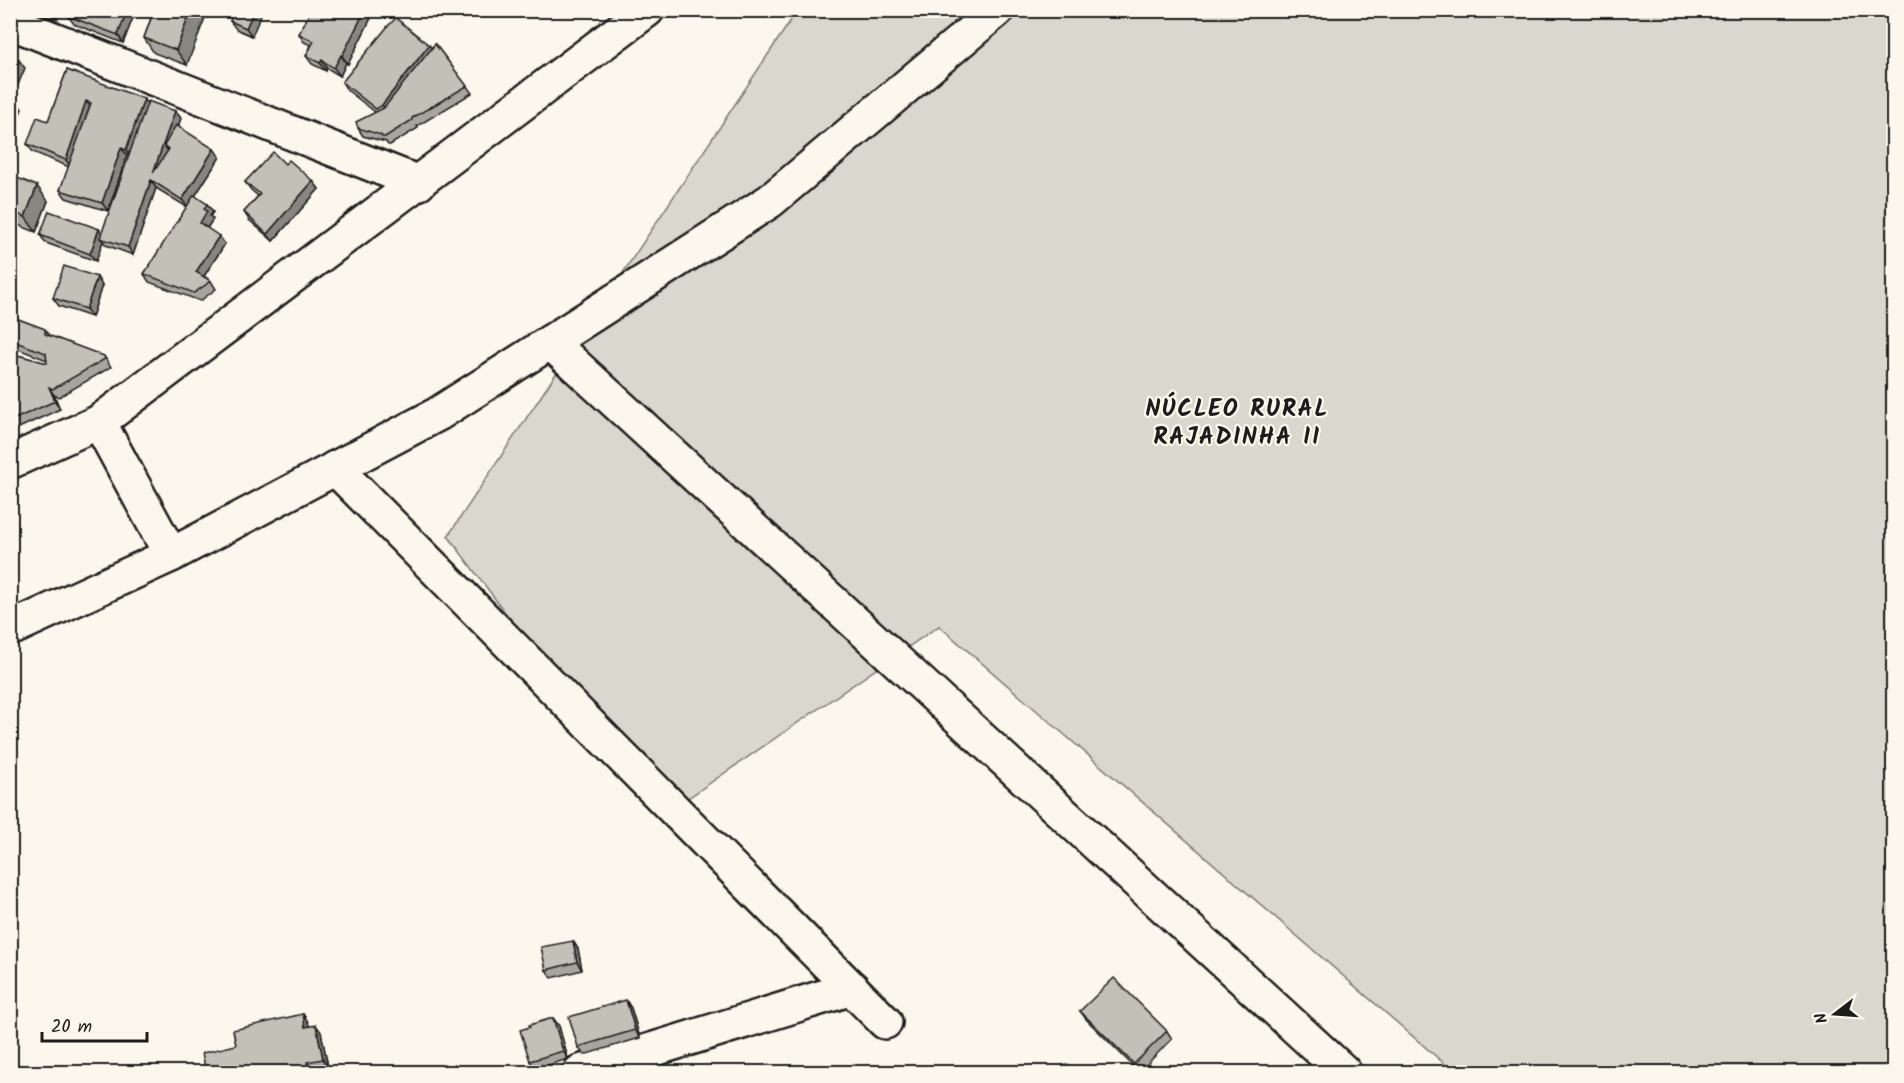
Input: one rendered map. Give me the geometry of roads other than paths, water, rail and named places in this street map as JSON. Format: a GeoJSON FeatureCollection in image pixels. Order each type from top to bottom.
{"type":"FeatureCollection","features":[{"type":"Feature","properties":{"kind":"street"},"geometry":{"type":"LineString","coordinates":[[10,462],[99,422],[647,10]]}},
{"type":"Feature","properties":{"kind":"street"},"geometry":{"type":"LineString","coordinates":[[10,629],[171,555],[438,414],[770,201],[997,10]]}},
{"type":"Feature","properties":{"kind":"street"},"geometry":{"type":"LineString","coordinates":[[10,22],[419,183]]}},
{"type":"Feature","properties":{"kind":"street"},"geometry":{"type":"LineString","coordinates":[[550,342],[1344,1072]]}},
{"type":"Feature","properties":{"kind":"street"},"geometry":{"type":"LineString","coordinates":[[99,422],[171,555]]}},
{"type":"Feature","properties":{"kind":"street"},"geometry":{"type":"LineString","coordinates":[[335,468],[885,1022]]}},
{"type":"Feature","properties":{"kind":"street"},"geometry":{"type":"LineString","coordinates":[[580,1072],[852,988]]}},
{"type":"Feature","properties":{"kind":"district","name":"NÚCLEO RURAL RAJADINHA II"},"geometry":{"type":"Point","coordinates":[1237,422]}}]}
